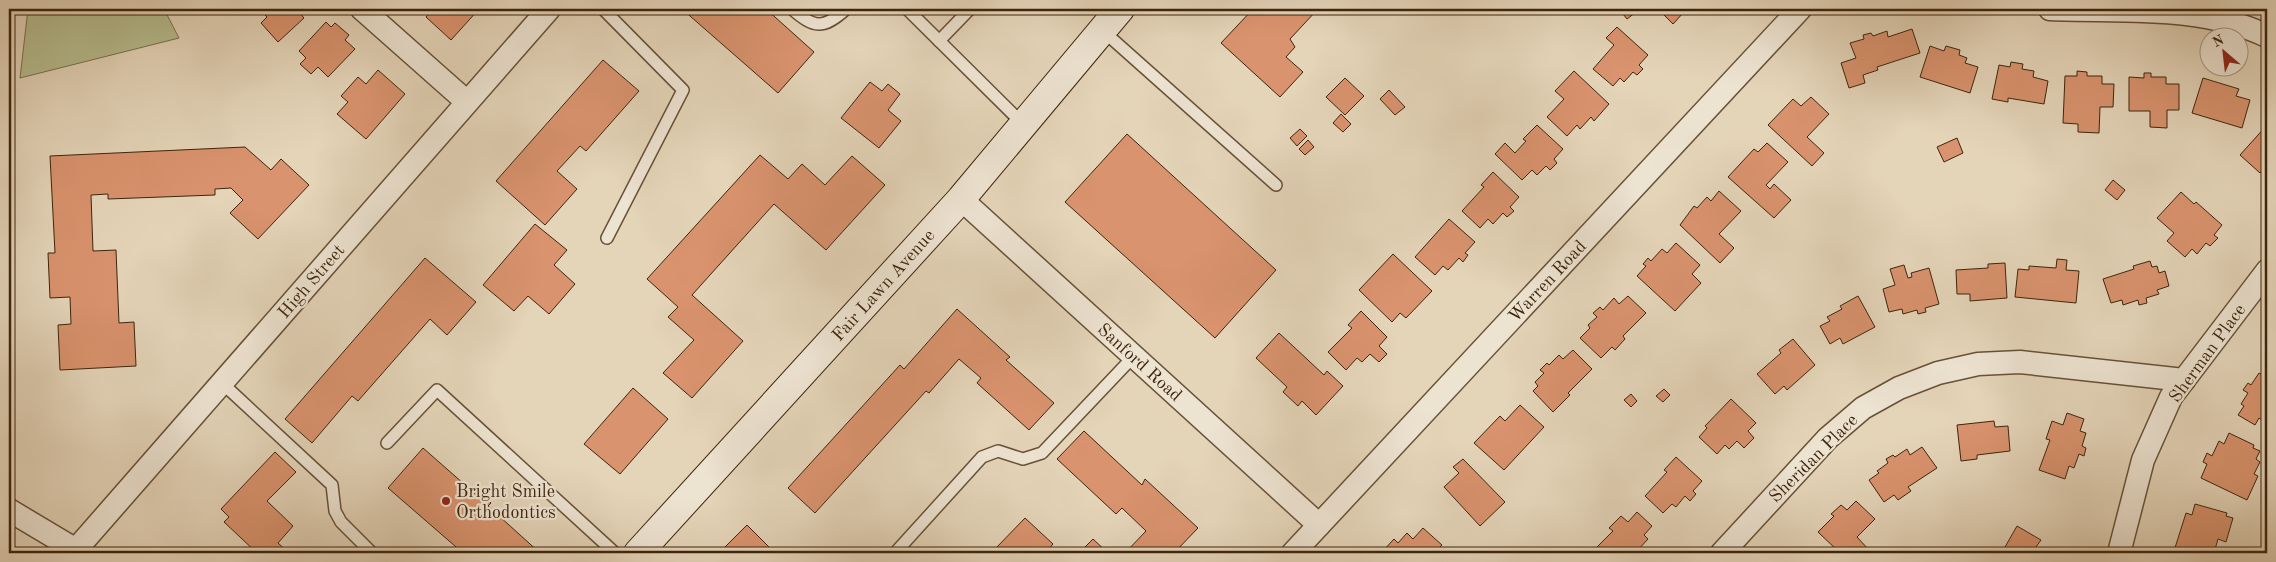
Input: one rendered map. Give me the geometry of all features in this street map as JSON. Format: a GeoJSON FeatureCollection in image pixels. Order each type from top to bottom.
{"type":"FeatureCollection","features":[{"type":"Feature","properties":{"kind":"main road","name":"Fair Lawn Avenue"},"geometry":{"type":"LineString","coordinates":[[638,553],[961,199],[1120,9]]}},
{"type":"Feature","properties":{"kind":"street"},"geometry":{"type":"LineString","coordinates":[[362,9],[467,102]]}},
{"type":"Feature","properties":{"kind":"street","name":"High Street"},"geometry":{"type":"LineString","coordinates":[[77,552],[549,9]]}},
{"type":"Feature","properties":{"kind":"street","name":"Warren Road"},"geometry":{"type":"LineString","coordinates":[[1293,553],[1800,9]]}},
{"type":"Feature","properties":{"kind":"street"},"geometry":{"type":"LineString","coordinates":[[2050,9],[2167,11],[2191,14],[2250,28],[2267,36]]}},
{"type":"Feature","properties":{"kind":"street","name":"Sanford Road"},"geometry":{"type":"LineString","coordinates":[[961,199],[1320,525]]}},
{"type":"Feature","properties":{"kind":"street","name":"Sherman Place"},"geometry":{"type":"LineString","coordinates":[[2119,553],[2144,460],[2171,397],[2267,271]]}},
{"type":"Feature","properties":{"kind":"street","name":"Sheridan Place"},"geometry":{"type":"LineString","coordinates":[[1722,553],[1835,432],[1863,408],[1899,388],[1938,373],[1978,364],[2020,362],[2184,380]]}},
{"type":"Feature","properties":{"kind":"street"},"geometry":{"type":"LineString","coordinates":[[9,510],[77,552]]}},
{"type":"Feature","properties":{"kind":"lane"},"geometry":{"type":"LineString","coordinates":[[602,9],[684,90],[607,238]]}},
{"type":"Feature","properties":{"kind":"lane"},"geometry":{"type":"LineString","coordinates":[[792,9],[808,23],[816,25],[838,16],[846,9]]}},
{"type":"Feature","properties":{"kind":"lane"},"geometry":{"type":"LineString","coordinates":[[907,9],[1023,124]]}},
{"type":"Feature","properties":{"kind":"lane"},"geometry":{"type":"LineString","coordinates":[[939,41],[970,9]]}},
{"type":"Feature","properties":{"kind":"lane"},"geometry":{"type":"LineString","coordinates":[[1102,30],[1276,185]]}},
{"type":"Feature","properties":{"kind":"lane"},"geometry":{"type":"LineString","coordinates":[[895,553],[982,457],[998,451],[1023,459],[1042,453],[1134,356]]}},
{"type":"Feature","properties":{"kind":"lane"},"geometry":{"type":"LineString","coordinates":[[222,383],[332,485],[335,512],[341,522],[372,553]]}},
{"type":"Feature","properties":{"kind":"lane"},"geometry":{"type":"LineString","coordinates":[[387,443],[437,390],[615,553]]}},
{"type":"Feature","properties":{"kind":"green space"},"geometry":{"type":"Polygon","coordinates":[[[28,9],[164,9],[179,38],[20,78],[28,9]]]}},
{"type":"Feature","properties":{"kind":"building"},"geometry":{"type":"Polygon","coordinates":[[[259,9],[296,9],[304,18],[278,42],[261,23],[267,17],[259,9]]]}},
{"type":"Feature","properties":{"kind":"building"},"geometry":{"type":"Polygon","coordinates":[[[433,9],[479,9],[451,40],[426,17],[433,9]]]}},
{"type":"Feature","properties":{"kind":"building"},"geometry":{"type":"Polygon","coordinates":[[[682,9],[766,9],[814,52],[778,93],[682,9]]]}},
{"type":"Feature","properties":{"kind":"building"},"geometry":{"type":"Polygon","coordinates":[[[1253,9],[1313,9],[1316,11],[1290,39],[1295,47],[1286,57],[1303,72],[1280,97],[1221,43],[1253,9]]]}},
{"type":"Feature","properties":{"kind":"building"},"geometry":{"type":"Polygon","coordinates":[[[1619,9],[1640,9],[1627,19],[1619,9]]]}},
{"type":"Feature","properties":{"kind":"building"},"geometry":{"type":"Polygon","coordinates":[[[1658,9],[1694,9],[1688,15],[1684,12],[1673,24],[1658,9]]]}},
{"type":"Feature","properties":{"kind":"building"},"geometry":{"type":"Polygon","coordinates":[[[326,22],[331,27],[335,23],[349,35],[345,40],[355,49],[328,77],[318,67],[311,74],[300,64],[306,58],[299,51],[326,22]]]}},
{"type":"Feature","properties":{"kind":"building"},"geometry":{"type":"Polygon","coordinates":[[[1617,27],[1648,55],[1639,65],[1643,69],[1637,75],[1633,72],[1624,82],[1620,78],[1613,86],[1593,69],[1614,45],[1606,38],[1617,27]]]}},
{"type":"Feature","properties":{"kind":"building"},"geometry":{"type":"Polygon","coordinates":[[[1912,29],[1920,53],[1877,67],[1878,70],[1863,75],[1865,83],[1849,88],[1841,63],[1856,58],[1850,43],[1864,39],[1863,35],[1871,33],[1873,36],[1887,31],[1888,37],[1912,29]]]}},
{"type":"Feature","properties":{"kind":"building"},"geometry":{"type":"Polygon","coordinates":[[[1930,46],[1944,51],[1946,46],[1960,50],[1959,55],[1967,58],[1965,63],[1978,67],[1970,93],[1920,77],[1930,46]]]}},
{"type":"Feature","properties":{"kind":"building"},"geometry":{"type":"Polygon","coordinates":[[[603,60],[639,91],[586,151],[580,146],[557,171],[577,189],[545,225],[496,181],[603,60]]]}},
{"type":"Feature","properties":{"kind":"building"},"geometry":{"type":"Polygon","coordinates":[[[2011,62],[2023,64],[2022,69],[2034,71],[2033,77],[2048,81],[2044,104],[2008,98],[2008,102],[1992,99],[1999,65],[2010,67],[2011,62]]]}},
{"type":"Feature","properties":{"kind":"building"},"geometry":{"type":"Polygon","coordinates":[[[378,70],[405,94],[366,139],[337,114],[348,102],[341,96],[358,77],[366,84],[378,70]]]}},
{"type":"Feature","properties":{"kind":"building"},"geometry":{"type":"Polygon","coordinates":[[[1574,71],[1609,104],[1594,121],[1591,117],[1580,129],[1577,125],[1567,136],[1547,117],[1564,99],[1555,91],[1574,71]]]}},
{"type":"Feature","properties":{"kind":"building"},"geometry":{"type":"Polygon","coordinates":[[[2077,71],[2087,72],[2087,76],[2102,76],[2102,84],[2114,84],[2113,107],[2100,107],[2099,133],[2078,132],[2078,124],[2063,123],[2065,76],[2077,76],[2077,71]]]}},
{"type":"Feature","properties":{"kind":"building"},"geometry":{"type":"Polygon","coordinates":[[[2144,73],[2151,73],[2151,77],[2166,77],[2166,84],[2179,84],[2179,110],[2167,110],[2167,128],[2150,127],[2150,111],[2129,111],[2129,77],[2144,78],[2144,73]]]}},
{"type":"Feature","properties":{"kind":"building"},"geometry":{"type":"Polygon","coordinates":[[[1345,78],[1364,96],[1345,115],[1326,97],[1345,78]]]}},
{"type":"Feature","properties":{"kind":"building"},"geometry":{"type":"Polygon","coordinates":[[[2203,78],[2239,89],[2236,96],[2250,100],[2242,128],[2192,113],[2203,78]]]}},
{"type":"Feature","properties":{"kind":"building"},"geometry":{"type":"Polygon","coordinates":[[[870,82],[882,91],[888,84],[900,94],[888,110],[901,121],[879,148],[841,118],[870,82]]]}},
{"type":"Feature","properties":{"kind":"building"},"geometry":{"type":"Polygon","coordinates":[[[1389,90],[1405,107],[1395,115],[1380,99],[1389,90]]]}},
{"type":"Feature","properties":{"kind":"building"},"geometry":{"type":"Polygon","coordinates":[[[1811,97],[1829,114],[1807,137],[1824,153],[1812,166],[1768,125],[1793,99],[1801,106],[1811,97]]]}},
{"type":"Feature","properties":{"kind":"building"},"geometry":{"type":"Polygon","coordinates":[[[1341,114],[1351,124],[1343,132],[1333,123],[1341,114]]]}},
{"type":"Feature","properties":{"kind":"building"},"geometry":{"type":"Polygon","coordinates":[[[1537,125],[1563,149],[1554,159],[1557,163],[1550,170],[1546,166],[1537,175],[1532,170],[1522,180],[1495,154],[1505,143],[1515,153],[1526,141],[1523,139],[1537,125]]]}},
{"type":"Feature","properties":{"kind":"building"},"geometry":{"type":"Polygon","coordinates":[[[2267,125],[2267,166],[2260,173],[2240,155],[2267,125]]]}},
{"type":"Feature","properties":{"kind":"building"},"geometry":{"type":"Polygon","coordinates":[[[1300,129],[1307,136],[1297,146],[1290,138],[1300,129]]]}},
{"type":"Feature","properties":{"kind":"building"},"geometry":{"type":"Polygon","coordinates":[[[1127,134],[1276,270],[1215,338],[1065,202],[1127,134]]]}},
{"type":"Feature","properties":{"kind":"building"},"geometry":{"type":"Polygon","coordinates":[[[1957,138],[1963,153],[1944,162],[1937,147],[1957,138]]]}},
{"type":"Feature","properties":{"kind":"building"},"geometry":{"type":"Polygon","coordinates":[[[1308,140],[1314,147],[1305,155],[1299,149],[1308,140]]]}},
{"type":"Feature","properties":{"kind":"building"},"geometry":{"type":"Polygon","coordinates":[[[1767,143],[1788,162],[1766,185],[1770,189],[1774,184],[1791,200],[1774,218],[1728,177],[1754,149],[1758,152],[1767,143]]]}},
{"type":"Feature","properties":{"kind":"building"},"geometry":{"type":"Polygon","coordinates":[[[245,147],[271,170],[281,159],[309,185],[258,239],[230,213],[243,200],[231,188],[215,189],[215,195],[108,199],[108,194],[91,195],[93,251],[116,250],[119,323],[134,322],[136,366],[60,370],[58,325],[71,324],[70,297],[50,298],[48,253],[55,253],[50,156],[245,147]]]}},
{"type":"Feature","properties":{"kind":"building"},"geometry":{"type":"Polygon","coordinates":[[[760,155],[788,179],[802,164],[825,185],[852,156],[885,185],[826,250],[774,204],[692,295],[743,341],[692,398],[663,373],[694,340],[668,317],[678,307],[647,279],[760,155]]]}},
{"type":"Feature","properties":{"kind":"building"},"geometry":{"type":"Polygon","coordinates":[[[1493,172],[1519,197],[1510,207],[1514,211],[1507,217],[1503,213],[1493,224],[1488,219],[1480,228],[1462,211],[1484,187],[1481,185],[1493,172]]]}},
{"type":"Feature","properties":{"kind":"building"},"geometry":{"type":"Polygon","coordinates":[[[2113,180],[2125,190],[2117,200],[2105,190],[2113,180]]]}},
{"type":"Feature","properties":{"kind":"building"},"geometry":{"type":"Polygon","coordinates":[[[1719,191],[1741,211],[1719,234],[1734,248],[1720,263],[1680,225],[1694,206],[1697,208],[1707,197],[1711,201],[1719,191]]]}},
{"type":"Feature","properties":{"kind":"building"},"geometry":{"type":"Polygon","coordinates":[[[2181,192],[2194,204],[2196,202],[2222,225],[2214,235],[2218,238],[2210,246],[2206,243],[2197,254],[2192,249],[2185,257],[2167,241],[2174,233],[2157,218],[2181,192]]]}},
{"type":"Feature","properties":{"kind":"building"},"geometry":{"type":"Polygon","coordinates":[[[1449,219],[1475,242],[1465,253],[1468,255],[1463,262],[1459,258],[1448,270],[1443,266],[1435,275],[1415,257],[1449,219]]]}},
{"type":"Feature","properties":{"kind":"building"},"geometry":{"type":"Polygon","coordinates":[[[535,224],[567,250],[554,265],[575,284],[549,314],[528,296],[514,311],[483,285],[535,224]]]}},
{"type":"Feature","properties":{"kind":"building"},"geometry":{"type":"Polygon","coordinates":[[[1676,243],[1700,265],[1692,274],[1701,283],[1675,311],[1637,276],[1646,266],[1643,264],[1648,258],[1651,261],[1662,249],[1667,253],[1676,243]]]}},
{"type":"Feature","properties":{"kind":"building"},"geometry":{"type":"Polygon","coordinates":[[[1393,254],[1432,291],[1406,318],[1400,313],[1392,322],[1359,290],[1393,254]]]}},
{"type":"Feature","properties":{"kind":"building"},"geometry":{"type":"Polygon","coordinates":[[[425,258],[476,302],[447,335],[430,319],[358,401],[352,396],[312,443],[285,419],[425,258]]]}},
{"type":"Feature","properties":{"kind":"building"},"geometry":{"type":"Polygon","coordinates":[[[2057,259],[2067,260],[2066,270],[2079,271],[2076,303],[2015,297],[2018,269],[2029,270],[2029,266],[2056,268],[2057,259]]]}},
{"type":"Feature","properties":{"kind":"building"},"geometry":{"type":"Polygon","coordinates":[[[2150,261],[2152,267],[2157,266],[2159,273],[2165,271],[2169,286],[2157,290],[2159,294],[2146,298],[2147,303],[2139,305],[2138,300],[2123,305],[2122,300],[2111,303],[2103,279],[2134,269],[2133,266],[2150,261]]]}},
{"type":"Feature","properties":{"kind":"building"},"geometry":{"type":"Polygon","coordinates":[[[2005,263],[2007,298],[1970,301],[1970,294],[1957,294],[1956,270],[1988,268],[1988,264],[2005,263]]]}},
{"type":"Feature","properties":{"kind":"building"},"geometry":{"type":"Polygon","coordinates":[[[1904,265],[1908,278],[1912,277],[1911,273],[1929,268],[1939,304],[1925,308],[1926,312],[1918,314],[1917,310],[1903,314],[1902,309],[1889,312],[1883,289],[1895,285],[1890,269],[1904,265]]]}},
{"type":"Feature","properties":{"kind":"building"},"geometry":{"type":"Polygon","coordinates":[[[1628,296],[1646,313],[1623,336],[1625,339],[1615,350],[1612,347],[1601,358],[1580,338],[1590,328],[1588,325],[1597,317],[1593,313],[1600,307],[1603,310],[1614,298],[1619,304],[1628,296]]]}},
{"type":"Feature","properties":{"kind":"building"},"geometry":{"type":"Polygon","coordinates":[[[1858,296],[1875,327],[1843,344],[1840,338],[1830,344],[1820,326],[1830,321],[1827,317],[1842,309],[1840,306],[1858,296]]]}},
{"type":"Feature","properties":{"kind":"building"},"geometry":{"type":"Polygon","coordinates":[[[957,309],[1010,357],[1006,360],[1054,403],[1029,430],[977,383],[981,378],[959,359],[929,393],[926,391],[815,513],[788,488],[900,365],[904,369],[957,309]]]}},
{"type":"Feature","properties":{"kind":"building"},"geometry":{"type":"Polygon","coordinates":[[[1361,311],[1387,337],[1379,346],[1387,354],[1379,362],[1370,354],[1362,362],[1357,358],[1346,370],[1328,352],[1352,328],[1348,325],[1361,311]]]}},
{"type":"Feature","properties":{"kind":"building"},"geometry":{"type":"Polygon","coordinates":[[[1279,333],[1324,375],[1327,371],[1343,386],[1316,415],[1302,401],[1298,406],[1283,392],[1287,387],[1256,358],[1279,333]]]}},
{"type":"Feature","properties":{"kind":"building"},"geometry":{"type":"Polygon","coordinates":[[[1793,339],[1815,365],[1787,390],[1784,386],[1775,394],[1757,374],[1781,353],[1779,350],[1793,339]]]}},
{"type":"Feature","properties":{"kind":"building"},"geometry":{"type":"Polygon","coordinates":[[[1573,350],[1592,369],[1568,393],[1570,395],[1553,412],[1533,391],[1538,386],[1535,382],[1544,373],[1540,370],[1547,363],[1549,365],[1559,355],[1563,359],[1573,350]]]}},
{"type":"Feature","properties":{"kind":"building"},"geometry":{"type":"Polygon","coordinates":[[[2267,370],[2267,424],[2259,418],[2255,425],[2238,415],[2244,406],[2241,404],[2248,393],[2243,390],[2248,383],[2251,385],[2259,373],[2264,376],[2267,370]]]}},
{"type":"Feature","properties":{"kind":"building"},"geometry":{"type":"Polygon","coordinates":[[[633,388],[668,419],[620,474],[584,444],[633,388]]]}},
{"type":"Feature","properties":{"kind":"building"},"geometry":{"type":"Polygon","coordinates":[[[1664,389],[1670,395],[1663,402],[1656,396],[1664,389]]]}},
{"type":"Feature","properties":{"kind":"building"},"geometry":{"type":"Polygon","coordinates":[[[1631,394],[1637,401],[1631,407],[1624,400],[1631,394]]]}},
{"type":"Feature","properties":{"kind":"building"},"geometry":{"type":"Polygon","coordinates":[[[1731,399],[1756,423],[1748,431],[1754,438],[1744,448],[1737,441],[1729,449],[1725,445],[1717,454],[1699,437],[1707,428],[1705,426],[1731,399]]]}},
{"type":"Feature","properties":{"kind":"building"},"geometry":{"type":"Polygon","coordinates":[[[1520,405],[1544,427],[1504,470],[1474,443],[1500,416],[1505,421],[1520,405]]]}},
{"type":"Feature","properties":{"kind":"building"},"geometry":{"type":"Polygon","coordinates":[[[2067,413],[2084,419],[2080,431],[2086,433],[2082,446],[2086,448],[2084,456],[2079,454],[2074,468],[2069,466],[2065,479],[2039,470],[2050,440],[2046,439],[2052,421],[2063,425],[2067,413]]]}},
{"type":"Feature","properties":{"kind":"building"},"geometry":{"type":"Polygon","coordinates":[[[1994,421],[1995,427],[2008,426],[2010,451],[1977,455],[1977,459],[1961,461],[1957,425],[1994,421]]]}},
{"type":"Feature","properties":{"kind":"building"},"geometry":{"type":"Polygon","coordinates":[[[1084,431],[1142,485],[1145,479],[1198,528],[1174,553],[1125,553],[1146,531],[1122,508],[1116,514],[1057,459],[1084,431]]]}},
{"type":"Feature","properties":{"kind":"building"},"geometry":{"type":"Polygon","coordinates":[[[2229,433],[2254,445],[2253,448],[2260,451],[2256,459],[2260,462],[2254,474],[2258,476],[2247,500],[2201,478],[2207,464],[2203,462],[2207,453],[2212,456],[2219,441],[2224,444],[2229,433]]]}},
{"type":"Feature","properties":{"kind":"building"},"geometry":{"type":"Polygon","coordinates":[[[1922,447],[1937,468],[1908,487],[1911,491],[1898,500],[1894,495],[1884,502],[1869,480],[1888,463],[1886,459],[1893,455],[1895,457],[1907,449],[1910,455],[1922,447]]]}},
{"type":"Feature","properties":{"kind":"building","name":"Bright Smile Orthodontics"},"geometry":{"type":"Polygon","coordinates":[[[423,448],[480,498],[483,495],[491,503],[488,506],[540,553],[463,553],[388,488],[423,448]]]}},
{"type":"Feature","properties":{"kind":"building"},"geometry":{"type":"Polygon","coordinates":[[[275,452],[296,472],[267,501],[293,526],[278,543],[289,553],[257,553],[224,522],[229,517],[221,509],[275,452]]]}},
{"type":"Feature","properties":{"kind":"building"},"geometry":{"type":"Polygon","coordinates":[[[1676,457],[1702,481],[1693,491],[1696,494],[1690,501],[1685,496],[1676,507],[1672,504],[1663,513],[1645,496],[1667,472],[1664,470],[1676,457]]]}},
{"type":"Feature","properties":{"kind":"building"},"geometry":{"type":"Polygon","coordinates":[[[1463,459],[1505,502],[1480,526],[1444,487],[1459,473],[1453,467],[1463,459]]]}},
{"type":"Feature","properties":{"kind":"building"},"geometry":{"type":"Polygon","coordinates":[[[1856,501],[1875,519],[1857,537],[1869,550],[1866,553],[1840,553],[1818,532],[1834,516],[1831,514],[1841,505],[1847,510],[1856,501]]]}},
{"type":"Feature","properties":{"kind":"building"},"geometry":{"type":"Polygon","coordinates":[[[2195,504],[2227,513],[2226,516],[2233,518],[2226,542],[2218,539],[2214,553],[2181,553],[2174,551],[2186,513],[2192,515],[2195,504]]]}},
{"type":"Feature","properties":{"kind":"building"},"geometry":{"type":"Polygon","coordinates":[[[1637,512],[1652,526],[1644,535],[1648,539],[1637,551],[1639,553],[1591,553],[1613,531],[1609,528],[1621,516],[1628,522],[1637,512]]]}},
{"type":"Feature","properties":{"kind":"building"},"geometry":{"type":"Polygon","coordinates":[[[1025,518],[1053,544],[1045,553],[1001,553],[996,548],[1025,518]]]}},
{"type":"Feature","properties":{"kind":"building"},"geometry":{"type":"Polygon","coordinates":[[[747,525],[775,553],[719,553],[747,525]]]}},
{"type":"Feature","properties":{"kind":"building"},"geometry":{"type":"Polygon","coordinates":[[[2017,526],[2041,540],[2036,547],[2042,550],[2041,553],[2004,553],[2007,548],[2005,547],[2017,526]]]}},
{"type":"Feature","properties":{"kind":"building"},"geometry":{"type":"Polygon","coordinates":[[[1423,528],[1442,545],[1434,553],[1381,553],[1394,539],[1398,543],[1407,533],[1413,539],[1423,528]]]}},
{"type":"Feature","properties":{"kind":"building"},"geometry":{"type":"Polygon","coordinates":[[[1093,539],[1108,553],[1079,553],[1093,539]]]}},
{"type":"Feature","properties":{"kind":"place","name":"Bright Smile Orthodontics"},"geometry":{"type":"Point","coordinates":[446,501]}}]}
